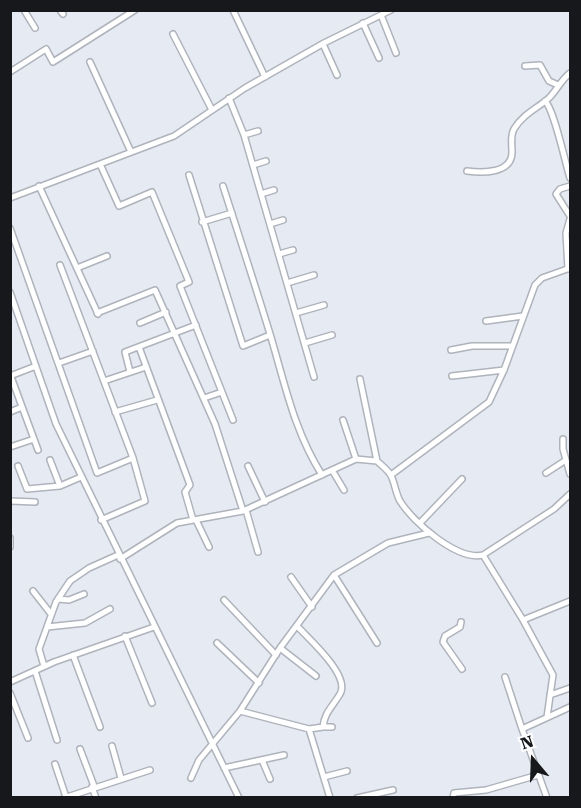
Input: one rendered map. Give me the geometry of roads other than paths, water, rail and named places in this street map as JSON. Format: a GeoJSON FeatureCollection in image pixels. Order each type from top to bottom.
{"type":"FeatureCollection","features":[{"type":"Feature","properties":{"kind":"street"},"geometry":{"type":"LineString","coordinates":[[24,10],[35,28]]}},
{"type":"Feature","properties":{"kind":"street"},"geometry":{"type":"LineString","coordinates":[[10,72],[46,49],[53,62],[135,10]]}},
{"type":"Feature","properties":{"kind":"street"},"geometry":{"type":"LineString","coordinates":[[233,10],[265,77]]}},
{"type":"Feature","properties":{"kind":"street"},"geometry":{"type":"LineString","coordinates":[[11,197],[174,136],[265,77],[323,44],[391,10]]}},
{"type":"Feature","properties":{"kind":"street"},"geometry":{"type":"LineString","coordinates":[[381,15],[396,53]]}},
{"type":"Feature","properties":{"kind":"street"},"geometry":{"type":"LineString","coordinates":[[363,23],[379,58]]}},
{"type":"Feature","properties":{"kind":"street"},"geometry":{"type":"LineString","coordinates":[[173,34],[212,110]]}},
{"type":"Feature","properties":{"kind":"street"},"geometry":{"type":"LineString","coordinates":[[323,44],[337,75]]}},
{"type":"Feature","properties":{"kind":"street"},"geometry":{"type":"LineString","coordinates":[[90,62],[131,152]]}},
{"type":"Feature","properties":{"kind":"street"},"geometry":{"type":"LineString","coordinates":[[525,66],[540,65],[549,81],[558,85]]}},
{"type":"Feature","properties":{"kind":"street"},"geometry":{"type":"LineString","coordinates":[[467,171],[484,174],[507,164],[511,159],[511,138],[514,128],[530,110],[545,100],[570,72]]}},
{"type":"Feature","properties":{"kind":"street"},"geometry":{"type":"LineString","coordinates":[[230,98],[244,135],[314,376]]}},
{"type":"Feature","properties":{"kind":"street"},"geometry":{"type":"LineString","coordinates":[[545,100],[554,113],[557,135],[570,178]]}},
{"type":"Feature","properties":{"kind":"street"},"geometry":{"type":"LineString","coordinates":[[244,135],[258,131]]}},
{"type":"Feature","properties":{"kind":"street"},"geometry":{"type":"LineString","coordinates":[[253,165],[266,161]]}},
{"type":"Feature","properties":{"kind":"street"},"geometry":{"type":"LineString","coordinates":[[100,164],[119,206],[152,192],[189,282],[180,286],[233,420]]}},
{"type":"Feature","properties":{"kind":"street"},"geometry":{"type":"LineString","coordinates":[[189,175],[243,346],[270,335]]}},
{"type":"Feature","properties":{"kind":"street"},"geometry":{"type":"LineString","coordinates":[[39,186],[98,314],[152,290],[159,297],[204,398],[234,477],[258,552]]}},
{"type":"Feature","properties":{"kind":"street"},"geometry":{"type":"LineString","coordinates":[[223,186],[298,432],[322,475]]}},
{"type":"Feature","properties":{"kind":"street"},"geometry":{"type":"LineString","coordinates":[[392,475],[482,408],[495,393],[538,281],[569,268],[566,232],[570,218],[555,194],[560,189],[570,186]]}},
{"type":"Feature","properties":{"kind":"street"},"geometry":{"type":"LineString","coordinates":[[261,194],[274,190]]}},
{"type":"Feature","properties":{"kind":"street"},"geometry":{"type":"LineString","coordinates":[[202,222],[232,213]]}},
{"type":"Feature","properties":{"kind":"street"},"geometry":{"type":"LineString","coordinates":[[270,224],[283,220]]}},
{"type":"Feature","properties":{"kind":"street"},"geometry":{"type":"LineString","coordinates":[[10,228],[97,472],[133,458]]}},
{"type":"Feature","properties":{"kind":"street"},"geometry":{"type":"LineString","coordinates":[[279,254],[292,250]]}},
{"type":"Feature","properties":{"kind":"street"},"geometry":{"type":"LineString","coordinates":[[77,268],[107,256]]}},
{"type":"Feature","properties":{"kind":"street"},"geometry":{"type":"LineString","coordinates":[[60,265],[133,458],[145,501]]}},
{"type":"Feature","properties":{"kind":"street"},"geometry":{"type":"LineString","coordinates":[[287,282],[314,275]]}},
{"type":"Feature","properties":{"kind":"street"},"geometry":{"type":"LineString","coordinates":[[10,292],[56,424],[119,557],[239,798]]}},
{"type":"Feature","properties":{"kind":"street"},"geometry":{"type":"LineString","coordinates":[[296,313],[324,305]]}},
{"type":"Feature","properties":{"kind":"street"},"geometry":{"type":"LineString","coordinates":[[140,323],[166,312]]}},
{"type":"Feature","properties":{"kind":"street"},"geometry":{"type":"LineString","coordinates":[[486,321],[523,316]]}},
{"type":"Feature","properties":{"kind":"street"},"geometry":{"type":"LineString","coordinates":[[130,372],[124,354],[196,325]]}},
{"type":"Feature","properties":{"kind":"street"},"geometry":{"type":"LineString","coordinates":[[305,343],[332,336]]}},
{"type":"Feature","properties":{"kind":"street"},"geometry":{"type":"LineString","coordinates":[[451,350],[472,346],[512,346]]}},
{"type":"Feature","properties":{"kind":"street"},"geometry":{"type":"LineString","coordinates":[[139,347],[157,400],[181,455],[190,485],[185,492],[195,520],[209,547]]}},
{"type":"Feature","properties":{"kind":"street"},"geometry":{"type":"LineString","coordinates":[[59,363],[93,351]]}},
{"type":"Feature","properties":{"kind":"street"},"geometry":{"type":"LineString","coordinates":[[36,366],[11,375],[38,450]]}},
{"type":"Feature","properties":{"kind":"street"},"geometry":{"type":"LineString","coordinates":[[104,381],[146,367]]}},
{"type":"Feature","properties":{"kind":"street"},"geometry":{"type":"LineString","coordinates":[[452,376],[504,370]]}},
{"type":"Feature","properties":{"kind":"street"},"geometry":{"type":"LineString","coordinates":[[360,379],[377,461],[392,475],[399,500],[429,533],[466,555],[474,557],[483,555],[554,509],[570,494]]}},
{"type":"Feature","properties":{"kind":"street"},"geometry":{"type":"LineString","coordinates":[[204,398],[222,392]]}},
{"type":"Feature","properties":{"kind":"street"},"geometry":{"type":"LineString","coordinates":[[115,412],[157,400]]}},
{"type":"Feature","properties":{"kind":"street"},"geometry":{"type":"LineString","coordinates":[[10,412],[22,408]]}},
{"type":"Feature","properties":{"kind":"street"},"geometry":{"type":"LineString","coordinates":[[343,420],[356,459]]}},
{"type":"Feature","properties":{"kind":"street"},"geometry":{"type":"LineString","coordinates":[[10,447],[34,439]]}},
{"type":"Feature","properties":{"kind":"street"},"geometry":{"type":"LineString","coordinates":[[563,439],[570,474]]}},
{"type":"Feature","properties":{"kind":"street"},"geometry":{"type":"LineString","coordinates":[[44,666],[39,649],[58,598],[70,581],[89,568],[119,557],[170,527],[244,510],[356,459],[377,461]]}},
{"type":"Feature","properties":{"kind":"street"},"geometry":{"type":"LineString","coordinates":[[50,460],[60,486]]}},
{"type":"Feature","properties":{"kind":"street"},"geometry":{"type":"LineString","coordinates":[[546,473],[566,460]]}},
{"type":"Feature","properties":{"kind":"street"},"geometry":{"type":"LineString","coordinates":[[18,466],[27,489],[60,486],[81,477]]}},
{"type":"Feature","properties":{"kind":"street"},"geometry":{"type":"LineString","coordinates":[[248,466],[265,502]]}},
{"type":"Feature","properties":{"kind":"street"},"geometry":{"type":"LineString","coordinates":[[332,470],[344,490]]}},
{"type":"Feature","properties":{"kind":"street"},"geometry":{"type":"LineString","coordinates":[[420,523],[462,478]]}},
{"type":"Feature","properties":{"kind":"street"},"geometry":{"type":"LineString","coordinates":[[101,520],[154,499]]}},
{"type":"Feature","properties":{"kind":"street"},"geometry":{"type":"LineString","coordinates":[[10,501],[35,501]]}},
{"type":"Feature","properties":{"kind":"street"},"geometry":{"type":"LineString","coordinates":[[191,778],[199,760],[240,711],[280,648],[334,575],[388,543],[429,533]]}},
{"type":"Feature","properties":{"kind":"street"},"geometry":{"type":"LineString","coordinates":[[10,538],[10,548]]}},
{"type":"Feature","properties":{"kind":"street"},"geometry":{"type":"LineString","coordinates":[[483,555],[524,620],[553,675],[547,717]]}},
{"type":"Feature","properties":{"kind":"street"},"geometry":{"type":"LineString","coordinates":[[334,575],[377,643]]}},
{"type":"Feature","properties":{"kind":"street"},"geometry":{"type":"LineString","coordinates":[[291,577],[312,607]]}},
{"type":"Feature","properties":{"kind":"street"},"geometry":{"type":"LineString","coordinates":[[33,591],[51,614]]}},
{"type":"Feature","properties":{"kind":"street"},"geometry":{"type":"LineString","coordinates":[[58,598],[69,600],[84,594]]}},
{"type":"Feature","properties":{"kind":"street"},"geometry":{"type":"LineString","coordinates":[[224,600],[276,655]]}},
{"type":"Feature","properties":{"kind":"street"},"geometry":{"type":"LineString","coordinates":[[524,620],[570,602]]}},
{"type":"Feature","properties":{"kind":"street"},"geometry":{"type":"LineString","coordinates":[[47,627],[85,623],[110,609]]}},
{"type":"Feature","properties":{"kind":"street"},"geometry":{"type":"LineString","coordinates":[[461,622],[460,627],[445,636],[443,642],[462,669]]}},
{"type":"Feature","properties":{"kind":"street"},"geometry":{"type":"LineString","coordinates":[[297,626],[335,668],[343,684],[341,694],[324,717],[323,727]]}},
{"type":"Feature","properties":{"kind":"street"},"geometry":{"type":"LineString","coordinates":[[10,682],[44,666],[154,627]]}},
{"type":"Feature","properties":{"kind":"street"},"geometry":{"type":"LineString","coordinates":[[125,636],[152,703]]}},
{"type":"Feature","properties":{"kind":"street"},"geometry":{"type":"LineString","coordinates":[[217,643],[259,683]]}},
{"type":"Feature","properties":{"kind":"street"},"geometry":{"type":"LineString","coordinates":[[280,648],[316,676]]}},
{"type":"Feature","properties":{"kind":"street"},"geometry":{"type":"LineString","coordinates":[[73,655],[100,727]]}},
{"type":"Feature","properties":{"kind":"street"},"geometry":{"type":"LineString","coordinates":[[36,671],[57,740]]}},
{"type":"Feature","properties":{"kind":"street"},"geometry":{"type":"LineString","coordinates":[[505,677],[547,798]]}},
{"type":"Feature","properties":{"kind":"street"},"geometry":{"type":"LineString","coordinates":[[550,695],[570,688]]}},
{"type":"Feature","properties":{"kind":"street"},"geometry":{"type":"LineString","coordinates":[[10,693],[28,738]]}},
{"type":"Feature","properties":{"kind":"street"},"geometry":{"type":"LineString","coordinates":[[522,729],[570,707]]}},
{"type":"Feature","properties":{"kind":"street"},"geometry":{"type":"LineString","coordinates":[[240,711],[309,729],[333,727]]}},
{"type":"Feature","properties":{"kind":"street"},"geometry":{"type":"LineString","coordinates":[[309,729],[330,798]]}},
{"type":"Feature","properties":{"kind":"street"},"geometry":{"type":"LineString","coordinates":[[112,746],[121,778]]}},
{"type":"Feature","properties":{"kind":"street"},"geometry":{"type":"LineString","coordinates":[[80,749],[96,798]]}},
{"type":"Feature","properties":{"kind":"street"},"geometry":{"type":"LineString","coordinates":[[224,768],[284,755]]}},
{"type":"Feature","properties":{"kind":"street"},"geometry":{"type":"LineString","coordinates":[[262,760],[270,778]]}},
{"type":"Feature","properties":{"kind":"street"},"geometry":{"type":"LineString","coordinates":[[55,764],[65,797],[150,770]]}},
{"type":"Feature","properties":{"kind":"street"},"geometry":{"type":"LineString","coordinates":[[324,777],[347,771]]}},
{"type":"Feature","properties":{"kind":"street"},"geometry":{"type":"LineString","coordinates":[[453,798],[454,793],[486,790],[538,775]]}},
{"type":"Feature","properties":{"kind":"street"},"geometry":{"type":"LineString","coordinates":[[357,798],[393,790]]}},
{"type":"Feature","properties":{"kind":"street"},"geometry":{"type":"LineString","coordinates":[[485,798],[486,790]]}}]}
